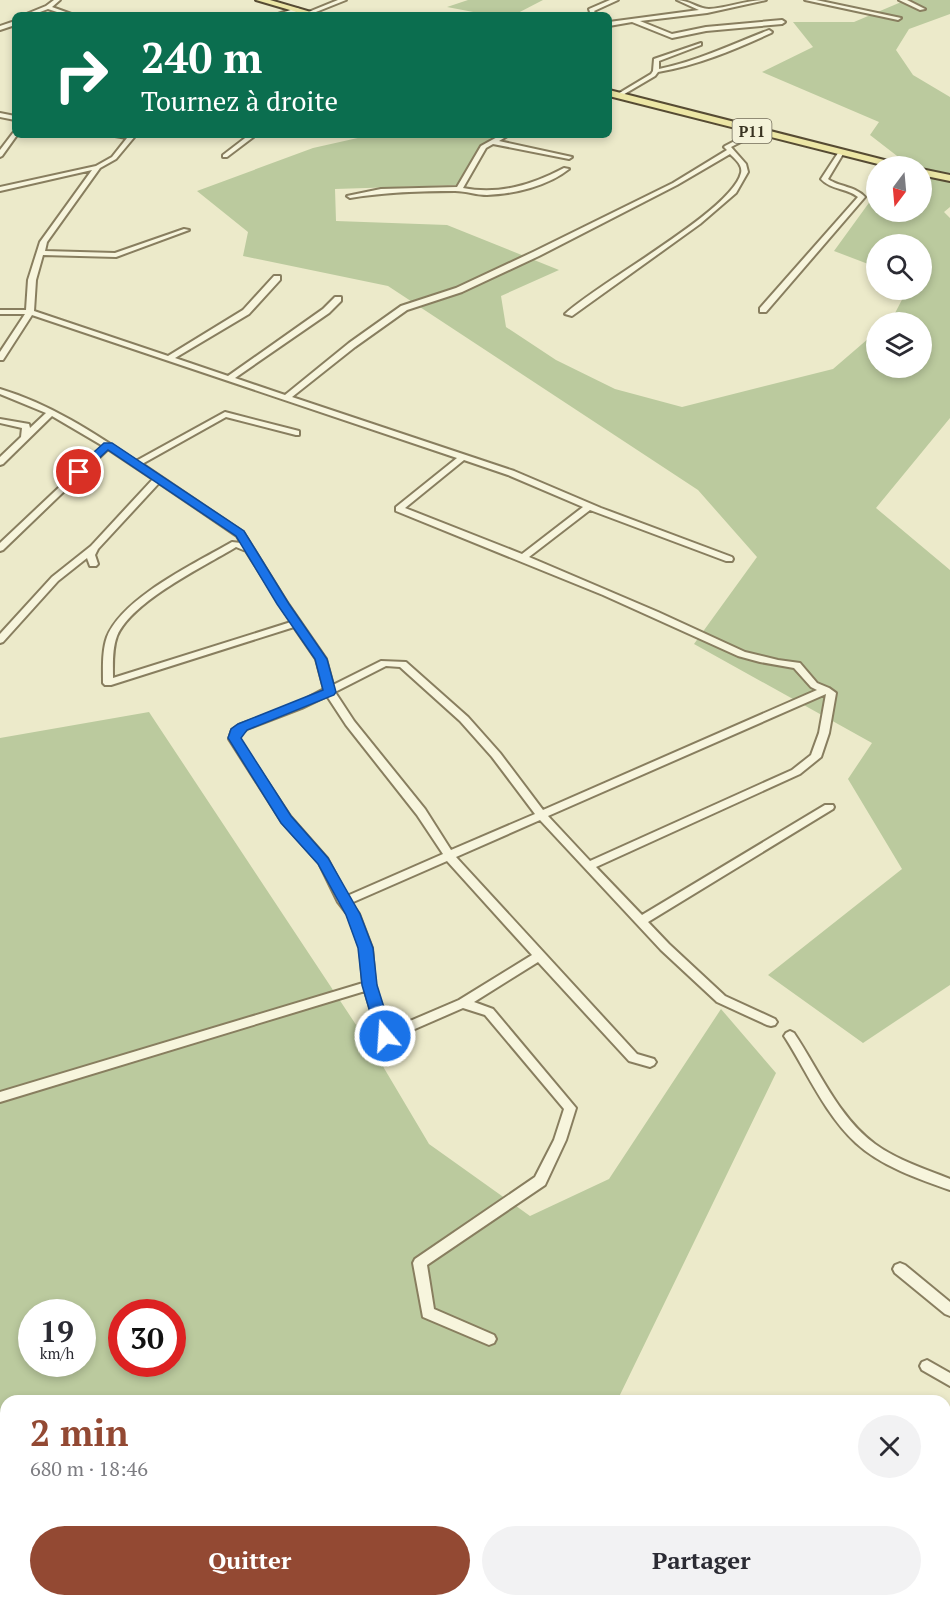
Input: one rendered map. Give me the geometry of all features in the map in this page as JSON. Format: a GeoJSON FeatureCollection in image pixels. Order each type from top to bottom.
{"type":"FeatureCollection","features":[{"type":"Feature","properties":{"kind":"main road"},"geometry":{"type":"LineString","coordinates":[[260,0],[305,12]]}},
{"type":"Feature","properties":{"kind":"main road","name":"P11"},"geometry":{"type":"LineString","coordinates":[[614,94],[866,160]]}},
{"type":"Feature","properties":{"kind":"main road"},"geometry":{"type":"LineString","coordinates":[[932,174],[950,178]]}},
{"type":"Feature","properties":{"kind":"street"},"geometry":{"type":"LineString","coordinates":[[34,12],[57,0]]}},
{"type":"Feature","properties":{"kind":"street"},"geometry":{"type":"LineString","coordinates":[[317,12],[343,0]]}},
{"type":"Feature","properties":{"kind":"street"},"geometry":{"type":"LineString","coordinates":[[592,12],[591,10],[615,0]]}},
{"type":"Feature","properties":{"kind":"street"},"geometry":{"type":"LineString","coordinates":[[680,0],[708,11]]}},
{"type":"Feature","properties":{"kind":"street"},"geometry":{"type":"LineString","coordinates":[[612,23],[708,11],[763,0]]}},
{"type":"Feature","properties":{"kind":"street"},"geometry":{"type":"LineString","coordinates":[[808,0],[898,18]]}},
{"type":"Feature","properties":{"kind":"street"},"geometry":{"type":"LineString","coordinates":[[902,0],[922,9]]}},
{"type":"Feature","properties":{"kind":"street"},"geometry":{"type":"LineString","coordinates":[[48,6],[63,12]]}},
{"type":"Feature","properties":{"kind":"street"},"geometry":{"type":"LineString","coordinates":[[289,12],[297,10]]}},
{"type":"Feature","properties":{"kind":"street"},"geometry":{"type":"LineString","coordinates":[[630,20],[672,36],[706,29],[782,22]]}},
{"type":"Feature","properties":{"kind":"street"},"geometry":{"type":"LineString","coordinates":[[614,94],[656,71],[672,69],[738,46],[769,32]]}},
{"type":"Feature","properties":{"kind":"street"},"geometry":{"type":"LineString","coordinates":[[656,71],[656,60],[699,44]]}},
{"type":"Feature","properties":{"kind":"street"},"geometry":{"type":"LineString","coordinates":[[569,314],[698,223],[734,192],[746,172],[744,165],[730,151],[729,144],[756,132]]}},
{"type":"Feature","properties":{"kind":"street"},"geometry":{"type":"LineString","coordinates":[[0,155],[12,138]]}},
{"type":"Feature","properties":{"kind":"street"},"geometry":{"type":"LineString","coordinates":[[0,189],[98,166],[114,158],[130,138]]}},
{"type":"Feature","properties":{"kind":"street"},"geometry":{"type":"LineString","coordinates":[[225,156],[249,138]]}},
{"type":"Feature","properties":{"kind":"street"},"geometry":{"type":"LineString","coordinates":[[459,189],[483,147],[500,138]]}},
{"type":"Feature","properties":{"kind":"street"},"geometry":{"type":"LineString","coordinates":[[492,142],[569,158]]}},
{"type":"Feature","properties":{"kind":"street"},"geometry":{"type":"LineString","coordinates":[[287,398],[352,345],[404,308],[459,290],[526,259],[675,184],[730,151]]}},
{"type":"Feature","properties":{"kind":"street"},"geometry":{"type":"LineString","coordinates":[[763,310],[862,197],[857,192],[833,185],[824,179],[840,154]]}},
{"type":"Feature","properties":{"kind":"street"},"geometry":{"type":"LineString","coordinates":[[0,358],[30,312],[32,280],[44,242],[98,166]]}},
{"type":"Feature","properties":{"kind":"street"},"geometry":{"type":"LineString","coordinates":[[350,196],[381,191],[512,190],[532,186],[566,169]]}},
{"type":"Feature","properties":{"kind":"street"},"geometry":{"type":"LineString","coordinates":[[40,253],[116,255],[186,230]]}},
{"type":"Feature","properties":{"kind":"street"},"geometry":{"type":"LineString","coordinates":[[170,358],[246,312],[277,278]]}},
{"type":"Feature","properties":{"kind":"street"},"geometry":{"type":"LineString","coordinates":[[230,378],[326,311],[338,299]]}},
{"type":"Feature","properties":{"kind":"street"},"geometry":{"type":"LineString","coordinates":[[0,312],[30,312],[511,473],[589,506],[729,559]]}},
{"type":"Feature","properties":{"kind":"street"},"geometry":{"type":"LineString","coordinates":[[0,391],[51,412],[108,445],[240,534],[321,659],[330,692],[350,723],[421,812],[450,857],[633,1058],[650,1062]]}},
{"type":"Feature","properties":{"kind":"street"},"geometry":{"type":"LineString","coordinates":[[0,462],[51,412]]}},
{"type":"Feature","properties":{"kind":"street"},"geometry":{"type":"LineString","coordinates":[[136,464],[225,414],[296,433]]}},
{"type":"Feature","properties":{"kind":"street"},"geometry":{"type":"LineString","coordinates":[[0,421],[26,426],[25,437]]}},
{"type":"Feature","properties":{"kind":"street"},"geometry":{"type":"LineString","coordinates":[[0,548],[108,445]]}},
{"type":"Feature","properties":{"kind":"street"},"geometry":{"type":"LineString","coordinates":[[463,457],[399,509],[658,615],[707,641],[773,664],[797,665],[814,685],[831,693],[824,734],[816,757],[796,772],[589,866]]}},
{"type":"Feature","properties":{"kind":"street"},"geometry":{"type":"LineString","coordinates":[[0,640],[55,579],[94,548],[158,479]]}},
{"type":"Feature","properties":{"kind":"street"},"geometry":{"type":"LineString","coordinates":[[523,558],[589,506]]}},
{"type":"Feature","properties":{"kind":"street"},"geometry":{"type":"LineString","coordinates":[[251,550],[235,544],[137,604],[113,636],[108,662],[108,683],[296,623]]}},
{"type":"Feature","properties":{"kind":"street"},"geometry":{"type":"LineString","coordinates":[[93,564],[91,555],[94,548]]}},
{"type":"Feature","properties":{"kind":"street"},"geometry":{"type":"LineString","coordinates":[[539,957],[463,1003],[385,1036],[369,985],[366,948],[353,914],[344,902],[323,861],[286,819],[234,738],[236,732],[243,727],[330,692],[384,663],[403,664],[470,726],[496,755],[541,815],[641,921],[721,999],[771,1022]]}},
{"type":"Feature","properties":{"kind":"street"},"geometry":{"type":"LineString","coordinates":[[344,902],[826,690]]}},
{"type":"Feature","properties":{"kind":"street"},"geometry":{"type":"LineString","coordinates":[[641,921],[829,807]]}},
{"type":"Feature","properties":{"kind":"street"},"geometry":{"type":"LineString","coordinates":[[0,1097],[369,985]]}},
{"type":"Feature","properties":{"kind":"street"},"geometry":{"type":"LineString","coordinates":[[463,1003],[489,1012],[570,1108],[560,1140],[540,1181],[420,1263],[428,1313],[489,1340]]}},
{"type":"Feature","properties":{"kind":"street"},"geometry":{"type":"LineString","coordinates":[[790,1036],[839,1113],[860,1139],[886,1157],[950,1185]]}},
{"type":"Feature","properties":{"kind":"street"},"geometry":{"type":"LineString","coordinates":[[900,1269],[950,1310]]}},
{"type":"Feature","properties":{"kind":"street"},"geometry":{"type":"LineString","coordinates":[[927,1366],[950,1380]]}},
{"type":"Feature","properties":{"kind":"green space"},"geometry":{"type":"Polygon","coordinates":[[[468,0],[543,0],[520,12],[473,12],[447,7],[468,0]]]}},
{"type":"Feature","properties":{"kind":"green space"},"geometry":{"type":"Polygon","coordinates":[[[906,0],[950,0],[950,14],[909,29],[896,50],[913,75],[950,97],[950,207],[944,212],[950,218],[950,418],[876,508],[950,570],[950,985],[863,1043],[768,975],[902,869],[848,779],[872,743],[694,644],[757,557],[698,490],[388,286],[243,256],[248,232],[197,191],[313,148],[358,138],[494,138],[460,185],[335,189],[336,221],[447,225],[559,270],[501,296],[506,327],[556,360],[615,389],[682,407],[833,369],[866,341],[866,378],[932,378],[932,312],[896,312],[902,300],[932,300],[932,234],[866,234],[866,263],[834,251],[866,207],[866,222],[932,222],[932,156],[897,156],[870,135],[879,122],[762,72],[813,47],[793,22],[854,22],[906,0]]]}},
{"type":"Feature","properties":{"kind":"green space"},"geometry":{"type":"Polygon","coordinates":[[[149,712],[378,1058],[429,1144],[530,1216],[609,1179],[721,1009],[776,1073],[620,1395],[0,1395],[0,738],[149,712]]]}},
{"type":"Feature","properties":{"kind":"route"},"geometry":{"type":"LineString","coordinates":[[79,472],[108,445],[240,534],[283,604],[321,659],[330,692],[243,727],[236,732],[234,738],[286,819],[323,861],[344,902],[353,914],[366,948],[369,985],[385,1036]]}}]}
